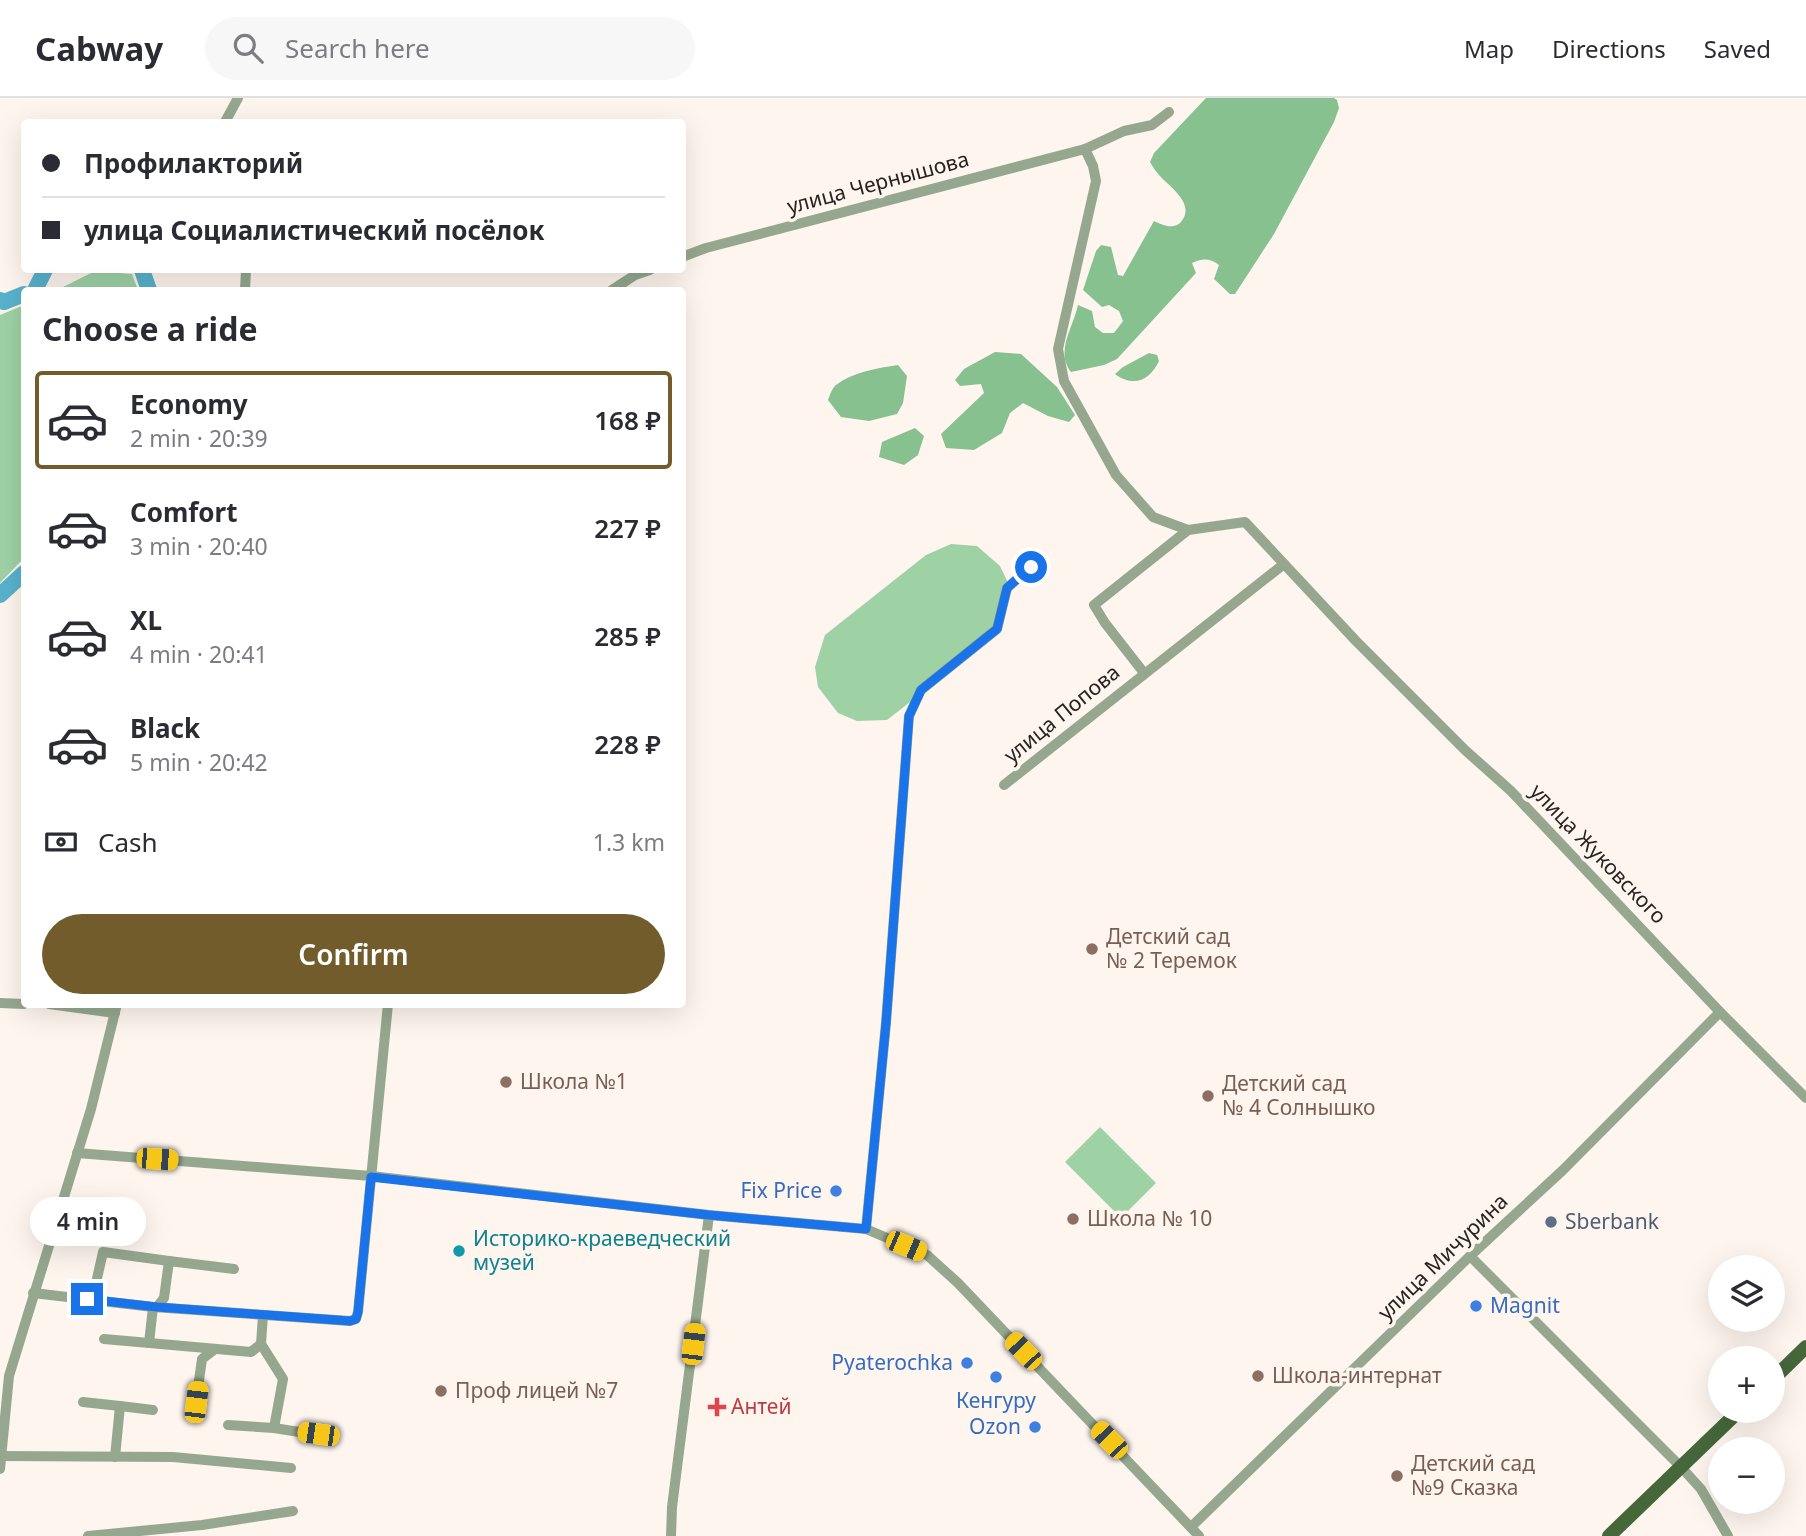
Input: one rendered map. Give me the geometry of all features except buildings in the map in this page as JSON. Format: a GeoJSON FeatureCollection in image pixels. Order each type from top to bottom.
{"type":"FeatureCollection","features":[{"type":"Feature","properties":{"kind":"main road"},"geometry":{"type":"LineString","coordinates":[[1785,1367],[1806,1347]]}},
{"type":"Feature","properties":{"kind":"main road"},"geometry":{"type":"LineString","coordinates":[[1609,1536],[1727,1423]]}},
{"type":"Feature","properties":{"kind":"street"},"geometry":{"type":"LineString","coordinates":[[227,119],[238,98]]}},
{"type":"Feature","properties":{"kind":"street","name":"улица Чернышова"},"geometry":{"type":"LineString","coordinates":[[686,256],[1085,149],[1124,131],[1152,125],[1169,112]]}},
{"type":"Feature","properties":{"kind":"street"},"geometry":{"type":"LineString","coordinates":[[1085,149],[1096,181],[1058,349],[1064,382],[1116,475],[1153,517],[1188,530]]}},
{"type":"Feature","properties":{"kind":"street"},"geometry":{"type":"LineString","coordinates":[[616,287],[641,273]]}},
{"type":"Feature","properties":{"kind":"street","name":"улица Жуковского"},"geometry":{"type":"LineString","coordinates":[[1188,530],[1245,522],[1356,641],[1465,750],[1511,791],[1720,1012],[1806,1098]]}},
{"type":"Feature","properties":{"kind":"street","name":"улица Попова"},"geometry":{"type":"LineString","coordinates":[[1144,673],[1094,605],[1188,530]]}},
{"type":"Feature","properties":{"kind":"street","name":"улица Попова"},"geometry":{"type":"LineString","coordinates":[[1004,785],[1284,564]]}},
{"type":"Feature","properties":{"kind":"street"},"geometry":{"type":"LineString","coordinates":[[866,1229],[886,1023],[909,716],[921,690],[997,629],[1007,588],[1031,567]]}},
{"type":"Feature","properties":{"kind":"street"},"geometry":{"type":"LineString","coordinates":[[0,1003],[21,1004]]}},
{"type":"Feature","properties":{"kind":"street"},"geometry":{"type":"LineString","coordinates":[[33,1293],[155,1307],[350,1321],[356,1319],[388,1008]]}},
{"type":"Feature","properties":{"kind":"street"},"geometry":{"type":"LineString","coordinates":[[0,1469],[9,1376],[78,1153],[116,1009]]}},
{"type":"Feature","properties":{"kind":"street","name":"улица Мичурина"},"geometry":{"type":"LineString","coordinates":[[1195,1532],[1470,1256],[1563,1170],[1720,1012]]}},
{"type":"Feature","properties":{"kind":"street"},"geometry":{"type":"LineString","coordinates":[[78,1153],[371,1177],[709,1215],[866,1229],[927,1255],[958,1283],[1195,1532]]}},
{"type":"Feature","properties":{"kind":"street"},"geometry":{"type":"LineString","coordinates":[[671,1536],[672,1507],[709,1215]]}},
{"type":"Feature","properties":{"kind":"street"},"geometry":{"type":"LineString","coordinates":[[87,1299],[96,1283],[103,1252],[234,1269]]}},
{"type":"Feature","properties":{"kind":"street"},"geometry":{"type":"LineString","coordinates":[[1470,1256],[1681,1467],[1701,1489],[1728,1536]]}},
{"type":"Feature","properties":{"kind":"street"},"geometry":{"type":"LineString","coordinates":[[149,1343],[155,1307],[164,1298],[169,1261]]}},
{"type":"Feature","properties":{"kind":"street"},"geometry":{"type":"LineString","coordinates":[[263,1315],[261,1344],[283,1379],[274,1428]]}},
{"type":"Feature","properties":{"kind":"street"},"geometry":{"type":"LineString","coordinates":[[104,1339],[251,1352],[261,1344]]}},
{"type":"Feature","properties":{"kind":"street"},"geometry":{"type":"LineString","coordinates":[[196,1402],[202,1359],[215,1349]]}},
{"type":"Feature","properties":{"kind":"street"},"geometry":{"type":"LineString","coordinates":[[83,1402],[153,1410]]}},
{"type":"Feature","properties":{"kind":"street"},"geometry":{"type":"LineString","coordinates":[[115,1457],[120,1406]]}},
{"type":"Feature","properties":{"kind":"street"},"geometry":{"type":"LineString","coordinates":[[228,1424],[318,1434]]}},
{"type":"Feature","properties":{"kind":"street"},"geometry":{"type":"LineString","coordinates":[[1,1456],[173,1457],[291,1468]]}},
{"type":"Feature","properties":{"kind":"street"},"geometry":{"type":"LineString","coordinates":[[88,1536],[202,1525],[293,1511]]}},
{"type":"Feature","properties":{"kind":"green space"},"geometry":{"type":"Polygon","coordinates":[[[1206,98],[1334,98],[1339,108],[1274,234],[1235,294],[1230,294],[1214,279],[1219,265],[1206,260],[1192,263],[1196,273],[1117,359],[1104,365],[1071,372],[1065,348],[1078,305],[1092,311],[1095,327],[1103,333],[1114,333],[1123,321],[1119,311],[1109,305],[1102,307],[1083,290],[1096,251],[1101,245],[1111,247],[1118,275],[1123,276],[1154,221],[1175,226],[1185,215],[1184,202],[1150,162],[1154,153],[1206,98]]]}},
{"type":"Feature","properties":{"kind":"green space"},"geometry":{"type":"Polygon","coordinates":[[[91,273],[120,273],[132,274],[137,287],[63,287],[91,273]]]}},
{"type":"Feature","properties":{"kind":"green space"},"geometry":{"type":"Polygon","coordinates":[[[21,306],[21,561],[0,583],[0,315],[21,306]]]}},
{"type":"Feature","properties":{"kind":"green space"},"geometry":{"type":"Polygon","coordinates":[[[995,352],[1021,354],[1057,387],[1075,415],[1069,422],[1048,416],[1023,403],[1010,413],[1002,433],[974,450],[946,448],[941,434],[984,393],[981,384],[960,386],[955,380],[964,369],[995,352]]]}},
{"type":"Feature","properties":{"kind":"green space"},"geometry":{"type":"Polygon","coordinates":[[[1149,353],[1157,355],[1159,361],[1146,377],[1129,381],[1115,374],[1123,367],[1149,353]]]}},
{"type":"Feature","properties":{"kind":"green space"},"geometry":{"type":"Polygon","coordinates":[[[898,365],[907,376],[903,403],[897,414],[869,421],[841,417],[828,400],[835,386],[850,377],[898,365]]]}},
{"type":"Feature","properties":{"kind":"green space"},"geometry":{"type":"Polygon","coordinates":[[[915,428],[924,436],[918,455],[904,465],[879,457],[882,442],[915,428]]]}},
{"type":"Feature","properties":{"kind":"green space"},"geometry":{"type":"Polygon","coordinates":[[[951,544],[977,546],[1000,566],[1011,589],[1001,631],[887,720],[857,721],[838,713],[818,687],[815,667],[825,635],[926,555],[951,544]]]}},
{"type":"Feature","properties":{"kind":"green space"},"geometry":{"type":"Polygon","coordinates":[[[1100,1127],[1156,1183],[1121,1218],[1065,1162],[1100,1127]]]}},
{"type":"Feature","properties":{"kind":"waterway"},"geometry":{"type":"LineString","coordinates":[[36,287],[44,273]]}},
{"type":"Feature","properties":{"kind":"waterway"},"geometry":{"type":"LineString","coordinates":[[143,273],[148,287]]}},
{"type":"Feature","properties":{"kind":"waterway"},"geometry":{"type":"LineString","coordinates":[[0,300],[4,302],[21,295]]}},
{"type":"Feature","properties":{"kind":"waterway"},"geometry":{"type":"LineString","coordinates":[[0,595],[21,576]]}},
{"type":"Feature","properties":{"kind":"place","name":"Детский сад № 2 Теремок"},"geometry":{"type":"Point","coordinates":[1092,949]}},
{"type":"Feature","properties":{"kind":"place","name":"Школа №1"},"geometry":{"type":"Point","coordinates":[506,1082]}},
{"type":"Feature","properties":{"kind":"place","name":"Детский сад № 4 Солнышко"},"geometry":{"type":"Point","coordinates":[1208,1096]}},
{"type":"Feature","properties":{"kind":"place","name":"Fix Price"},"geometry":{"type":"Point","coordinates":[836,1191]}},
{"type":"Feature","properties":{"kind":"place","name":"Школа № 10"},"geometry":{"type":"Point","coordinates":[1073,1219]}},
{"type":"Feature","properties":{"kind":"place","name":"Sberbank"},"geometry":{"type":"Point","coordinates":[1551,1222]}},
{"type":"Feature","properties":{"kind":"place","name":"Историко-краеведческий музей"},"geometry":{"type":"Point","coordinates":[459,1251]}},
{"type":"Feature","properties":{"kind":"place","name":"Magnit"},"geometry":{"type":"Point","coordinates":[1476,1306]}},
{"type":"Feature","properties":{"kind":"place","name":"Pyaterochka"},"geometry":{"type":"Point","coordinates":[967,1363]}},
{"type":"Feature","properties":{"kind":"place","name":"Школа-интернат"},"geometry":{"type":"Point","coordinates":[1258,1376]}},
{"type":"Feature","properties":{"kind":"place","name":"Кенгуру"},"geometry":{"type":"Point","coordinates":[996,1377]}},
{"type":"Feature","properties":{"kind":"place","name":"Проф лицей №7"},"geometry":{"type":"Point","coordinates":[441,1391]}},
{"type":"Feature","properties":{"kind":"place","name":"Антей"},"geometry":{"type":"Point","coordinates":[717,1407]}},
{"type":"Feature","properties":{"kind":"place","name":"Ozon"},"geometry":{"type":"Point","coordinates":[1035,1427]}},
{"type":"Feature","properties":{"kind":"place","name":"Детский сад №9 Сказка"},"geometry":{"type":"Point","coordinates":[1397,1476]}},
{"type":"Feature","properties":{"kind":"route"},"geometry":{"type":"LineString","coordinates":[[87,1299],[157,1307],[350,1321],[356,1319],[371,1177],[709,1215],[866,1229],[886,1023],[909,716],[921,690],[997,629],[1007,588],[1031,567]]}}]}
